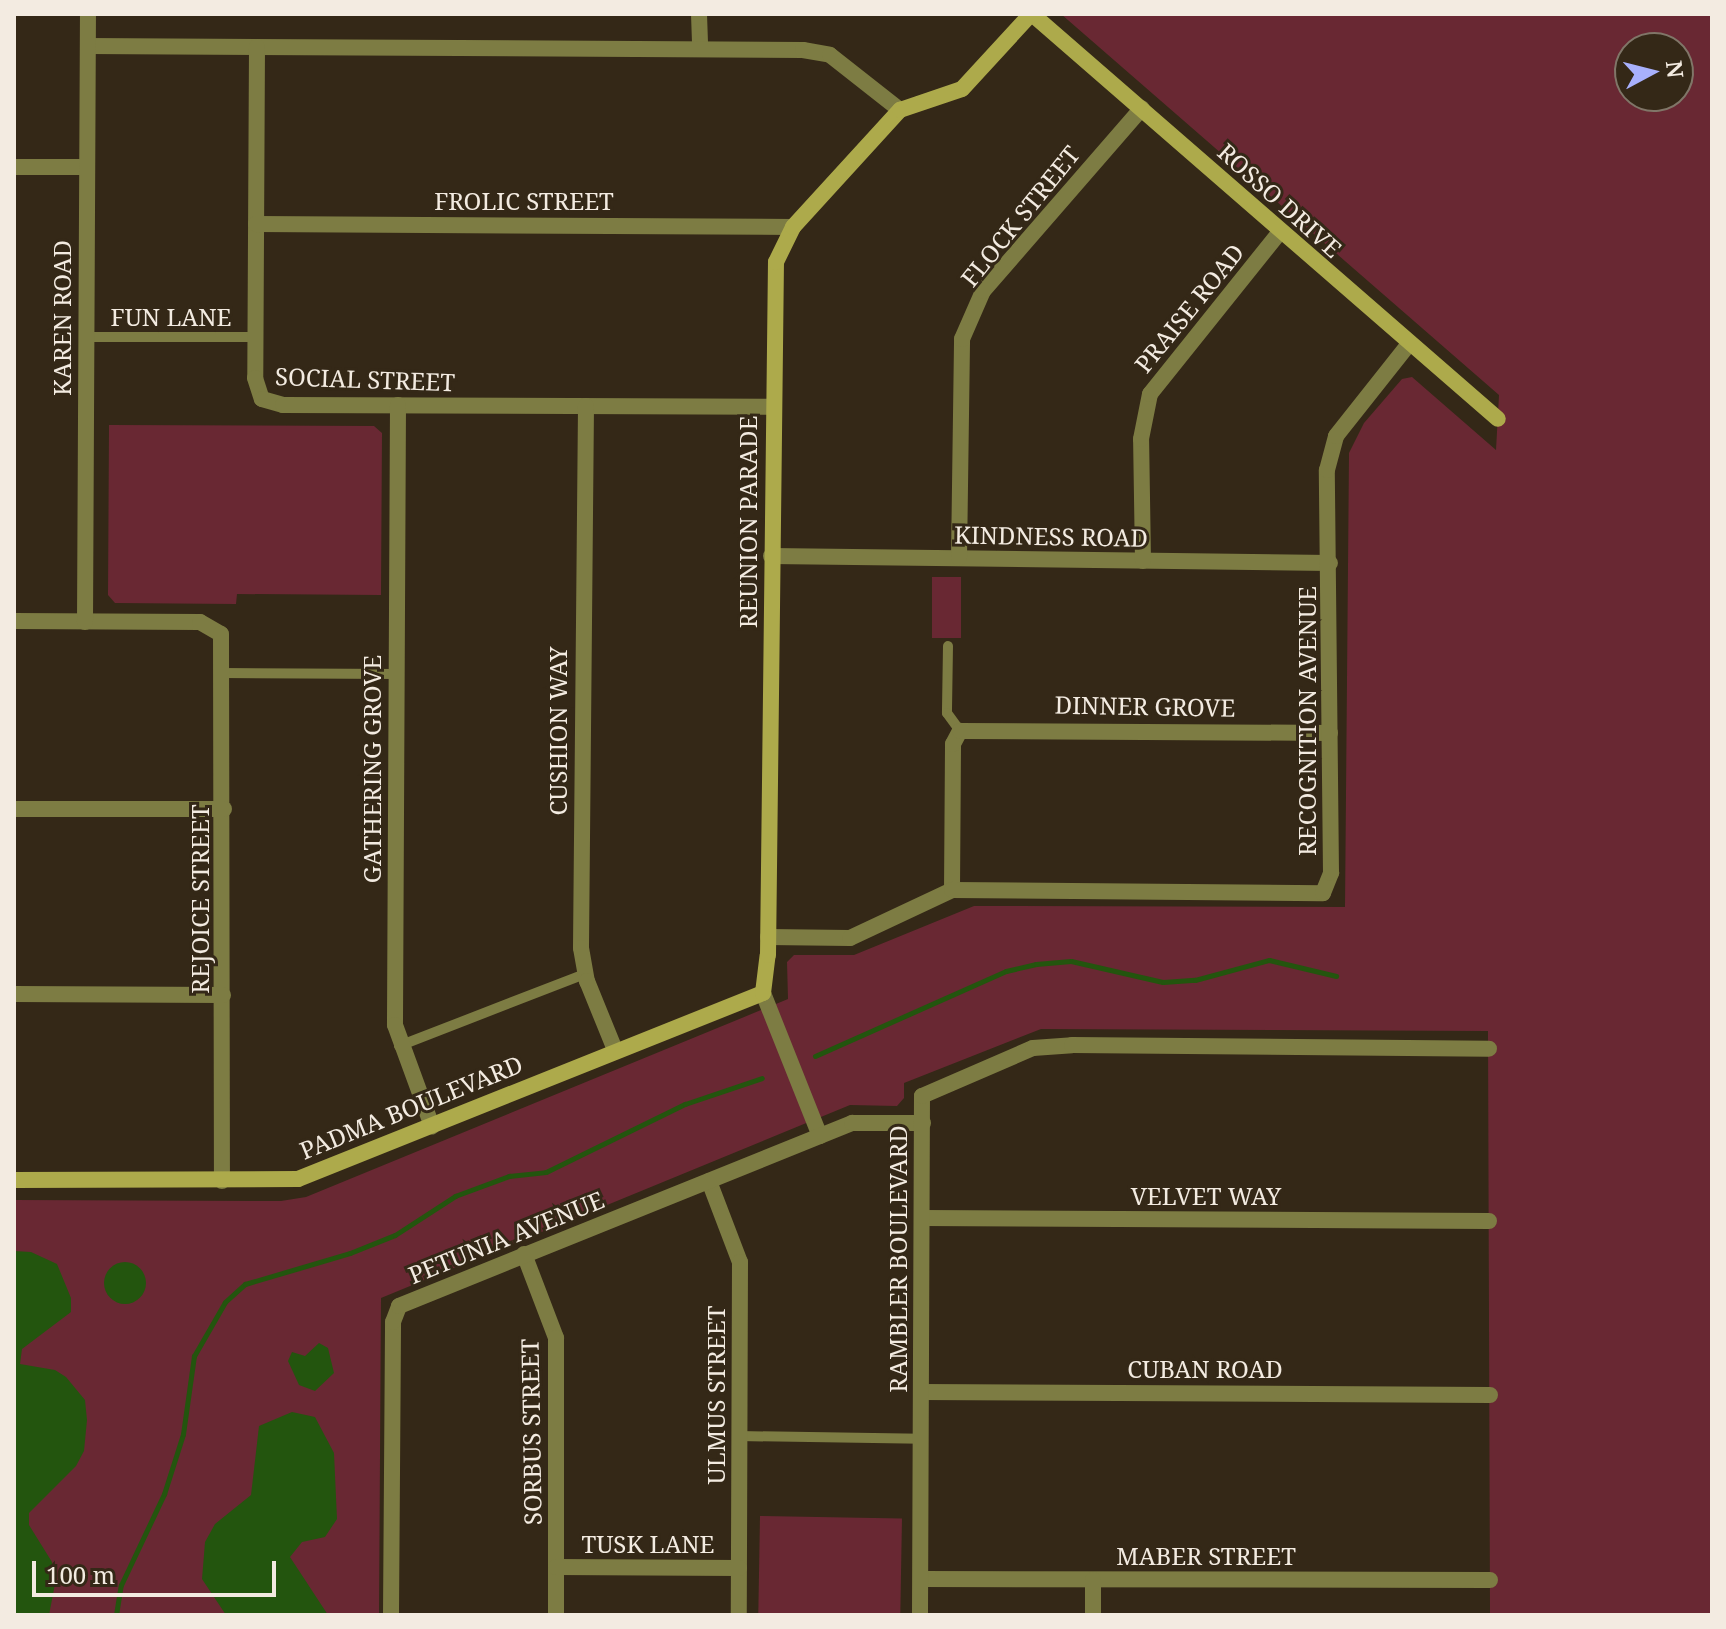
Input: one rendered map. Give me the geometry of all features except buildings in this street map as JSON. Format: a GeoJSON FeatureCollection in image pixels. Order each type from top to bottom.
{"type":"FeatureCollection","features":[{"type":"Feature","properties":{"kind":"street","name":"KAREN ROAD"},"geometry":{"type":"LineString","coordinates":[[85,622],[88,14]]}},
{"type":"Feature","properties":{"kind":"street"},"geometry":{"type":"LineString","coordinates":[[699,14],[700,49]]}},
{"type":"Feature","properties":{"kind":"street","name":"ROSSO DRIVE"},"geometry":{"type":"LineString","coordinates":[[1032,14],[1142,108],[1279,233],[1498,419]]}},
{"type":"Feature","properties":{"kind":"street","name":"REUNION PARADE"},"geometry":{"type":"LineString","coordinates":[[820,1136],[763,993],[768,937],[776,262],[793,227],[900,110],[962,89],[1032,14]]}},
{"type":"Feature","properties":{"kind":"street"},"geometry":{"type":"LineString","coordinates":[[88,46],[803,50],[830,55],[900,110]]}},
{"type":"Feature","properties":{"kind":"street","name":"SOCIAL STREET"},"geometry":{"type":"LineString","coordinates":[[257,47],[256,388],[268,403],[772,407]]}},
{"type":"Feature","properties":{"kind":"street","name":"FLOCK STREET"},"geometry":{"type":"LineString","coordinates":[[959,558],[962,339],[983,291],[1142,108]]}},
{"type":"Feature","properties":{"kind":"street"},"geometry":{"type":"LineString","coordinates":[[14,167],[87,167]]}},
{"type":"Feature","properties":{"kind":"street","name":"FROLIC STREET"},"geometry":{"type":"LineString","coordinates":[[256,224],[793,227]]}},
{"type":"Feature","properties":{"kind":"street","name":"PRAISE ROAD"},"geometry":{"type":"LineString","coordinates":[[1143,561],[1141,439],[1150,394],[1279,233]]}},
{"type":"Feature","properties":{"kind":"street","name":"RECOGNITION AVENUE"},"geometry":{"type":"LineString","coordinates":[[768,937],[850,938],[952,890],[1323,893],[1331,873],[1327,470],[1336,436],[1409,344]]}},
{"type":"Feature","properties":{"kind":"street","name":"GATHERING GROVE"},"geometry":{"type":"LineString","coordinates":[[398,405],[395,1013],[399,1046],[432,1126]]}},
{"type":"Feature","properties":{"kind":"street","name":"CUSHION WAY"},"geometry":{"type":"LineString","coordinates":[[586,406],[585,974],[615,1050]]}},
{"type":"Feature","properties":{"kind":"street","name":"KINDNESS ROAD"},"geometry":{"type":"LineString","coordinates":[[771,556],[1330,563]]}},
{"type":"Feature","properties":{"kind":"street"},"geometry":{"type":"LineString","coordinates":[[14,621],[85,622]]}},
{"type":"Feature","properties":{"kind":"street","name":"REJOICE STREET"},"geometry":{"type":"LineString","coordinates":[[85,622],[209,623],[221,634],[224,809],[222,1181]]}},
{"type":"Feature","properties":{"kind":"street"},"geometry":{"type":"LineString","coordinates":[[952,890],[953,744],[960,731]]}},
{"type":"Feature","properties":{"kind":"street","name":"DINNER GROVE"},"geometry":{"type":"LineString","coordinates":[[960,731],[1330,733]]}},
{"type":"Feature","properties":{"kind":"street"},"geometry":{"type":"LineString","coordinates":[[14,809],[224,809]]}},
{"type":"Feature","properties":{"kind":"street","name":"PADMA BOULEVARD"},"geometry":{"type":"LineString","coordinates":[[14,1180],[298,1179],[763,993]]}},
{"type":"Feature","properties":{"kind":"street"},"geometry":{"type":"LineString","coordinates":[[14,994],[223,995]]}},
{"type":"Feature","properties":{"kind":"street","name":"RAMBLER BOULEVARD"},"geometry":{"type":"LineString","coordinates":[[920,1615],[922,1096],[1033,1048],[1489,1049]]}},
{"type":"Feature","properties":{"kind":"street","name":"PETUNIA AVENUE"},"geometry":{"type":"LineString","coordinates":[[391,1615],[395,1311],[524,1254],[852,1123],[923,1123]]}},
{"type":"Feature","properties":{"kind":"street","name":"ULMUS STREET"},"geometry":{"type":"LineString","coordinates":[[709,1181],[740,1262],[739,1615]]}},
{"type":"Feature","properties":{"kind":"street","name":"VELVET WAY"},"geometry":{"type":"LineString","coordinates":[[922,1218],[1489,1221]]}},
{"type":"Feature","properties":{"kind":"street","name":"SORBUS STREET"},"geometry":{"type":"LineString","coordinates":[[524,1254],[556,1338],[556,1615]]}},
{"type":"Feature","properties":{"kind":"street","name":"CUBAN ROAD"},"geometry":{"type":"LineString","coordinates":[[921,1392],[1490,1395]]}},
{"type":"Feature","properties":{"kind":"street","name":"TUSK LANE"},"geometry":{"type":"LineString","coordinates":[[556,1567],[739,1568]]}},
{"type":"Feature","properties":{"kind":"street","name":"MABER STREET"},"geometry":{"type":"LineString","coordinates":[[921,1579],[1490,1580]]}},
{"type":"Feature","properties":{"kind":"street"},"geometry":{"type":"LineString","coordinates":[[1093,1580],[1093,1615]]}},
{"type":"Feature","properties":{"kind":"lane","name":"FUN LANE"},"geometry":{"type":"LineString","coordinates":[[86,337],[255,337]]}},
{"type":"Feature","properties":{"kind":"lane"},"geometry":{"type":"LineString","coordinates":[[948,646],[947,713],[960,731]]}},
{"type":"Feature","properties":{"kind":"lane"},"geometry":{"type":"LineString","coordinates":[[222,673],[397,674]]}},
{"type":"Feature","properties":{"kind":"lane"},"geometry":{"type":"LineString","coordinates":[[399,1046],[585,974]]}},
{"type":"Feature","properties":{"kind":"lane"},"geometry":{"type":"LineString","coordinates":[[739,1436],[921,1439]]}},
{"type":"Feature","properties":{"kind":"shaded area"},"geometry":{"type":"Polygon","coordinates":[[[1061,14],[1712,14],[1712,1615],[1490,1615],[1488,1031],[1041,1029],[904,1083],[904,1098],[897,1106],[850,1105],[381,1298],[379,1615],[14,1615],[14,1200],[281,1201],[306,1197],[788,999],[787,962],[794,955],[854,955],[974,906],[1345,907],[1349,453],[1364,423],[1402,379],[1412,377],[1496,450],[1499,395],[1061,14]]]}},
{"type":"Feature","properties":{"kind":"shaded area"},"geometry":{"type":"Polygon","coordinates":[[[109,425],[374,426],[382,433],[381,595],[237,594],[236,604],[115,603],[108,595],[109,425]]]}},
{"type":"Feature","properties":{"kind":"shaded area"},"geometry":{"type":"Polygon","coordinates":[[[932,577],[961,577],[961,638],[932,638],[932,577]]]}},
{"type":"Feature","properties":{"kind":"shaded area"},"geometry":{"type":"Polygon","coordinates":[[[14,1251],[31,1252],[57,1264],[71,1298],[71,1312],[22,1349],[20,1364],[55,1370],[66,1377],[85,1400],[87,1420],[84,1451],[76,1466],[29,1513],[29,1525],[52,1562],[55,1584],[49,1615],[14,1615],[14,1251]]]}},
{"type":"Feature","properties":{"kind":"shaded area"},"geometry":{"type":"Polygon","coordinates":[[[125,1262],[140,1268],[146,1283],[140,1298],[125,1304],[110,1298],[104,1283],[110,1268],[125,1262]]]}},
{"type":"Feature","properties":{"kind":"shaded area"},"geometry":{"type":"Polygon","coordinates":[[[319,1343],[328,1348],[334,1373],[315,1391],[299,1385],[288,1361],[292,1352],[305,1356],[319,1343]]]}},
{"type":"Feature","properties":{"kind":"shaded area"},"geometry":{"type":"Polygon","coordinates":[[[292,1412],[315,1417],[334,1453],[337,1519],[325,1537],[302,1542],[290,1557],[328,1615],[226,1615],[202,1579],[205,1542],[215,1524],[251,1495],[259,1426],[292,1412]]]}},
{"type":"Feature","properties":{"kind":"shaded area"},"geometry":{"type":"Polygon","coordinates":[[[760,1516],[902,1518],[900,1615],[758,1615],[760,1516]]]}},
{"type":"Feature","properties":{"kind":"waterway"},"geometry":{"type":"LineString","coordinates":[[815,1056],[1006,971],[1036,964],[1071,961],[1163,982],[1195,980],[1269,960],[1336,976]]}},
{"type":"Feature","properties":{"kind":"waterway"},"geometry":{"type":"LineString","coordinates":[[116,1615],[121,1585],[164,1494],[183,1434],[194,1356],[225,1302],[245,1284],[350,1253],[395,1235],[455,1196],[509,1176],[546,1172],[685,1104],[762,1078]]}}]}
